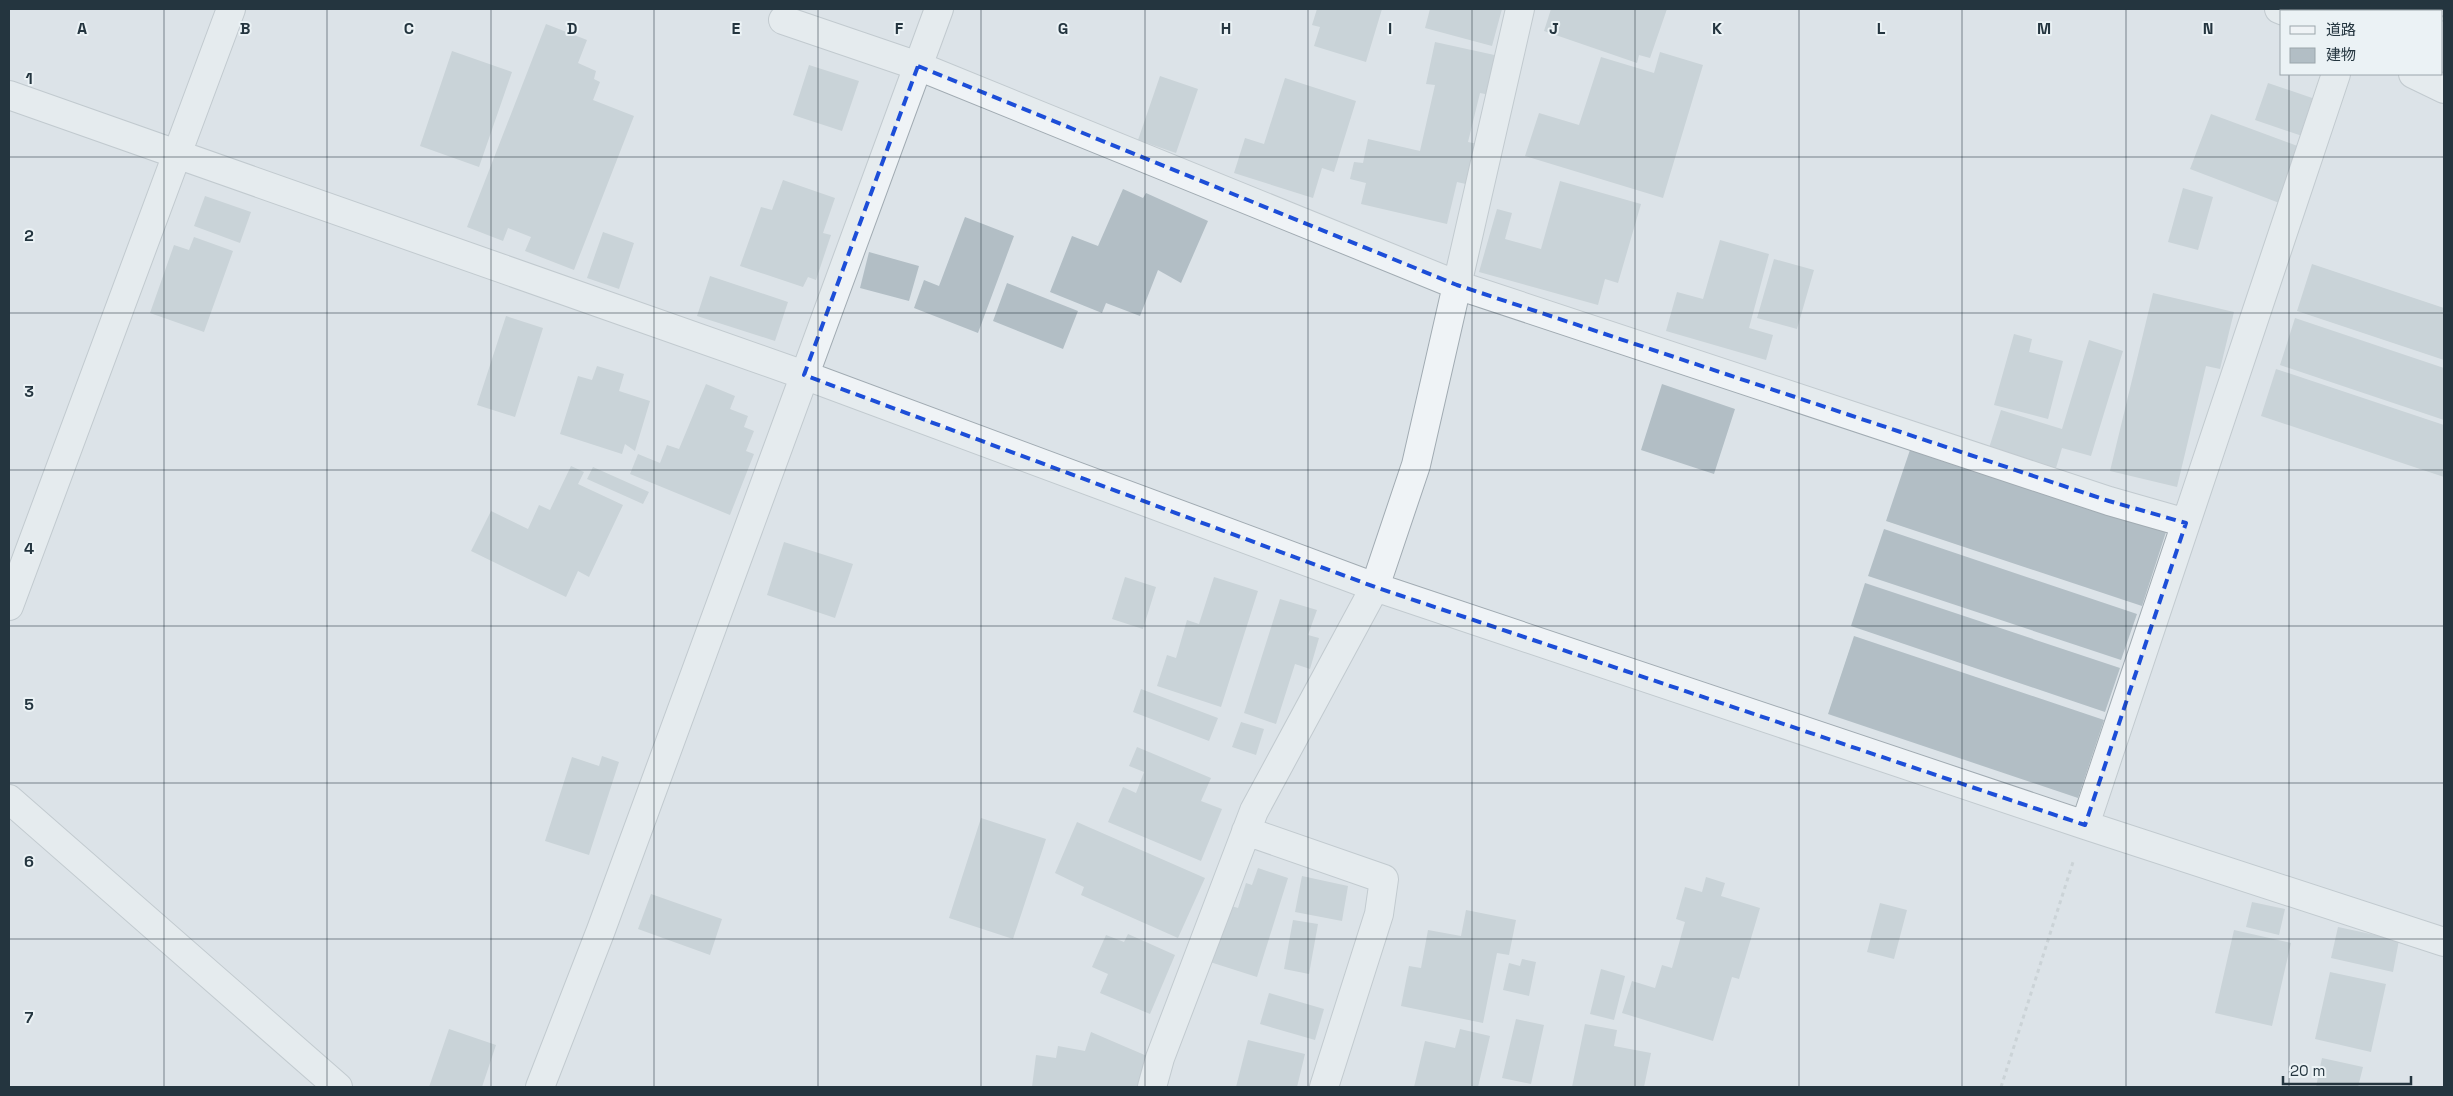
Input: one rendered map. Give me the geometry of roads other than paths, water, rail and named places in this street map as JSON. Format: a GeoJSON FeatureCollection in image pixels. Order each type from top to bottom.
{"type":"FeatureCollection","features":[{"type":"Feature","properties":{"kind":"street"},"geometry":{"type":"LineString","coordinates":[[9,606],[230,9]]}},
{"type":"Feature","properties":{"kind":"street"},"geometry":{"type":"LineString","coordinates":[[540,1087],[601,930],[939,9]]}},
{"type":"Feature","properties":{"kind":"street"},"geometry":{"type":"LineString","coordinates":[[1152,1087],[1160,1058],[1254,811],[1375,587],[1416,465],[1520,9]]}},
{"type":"Feature","properties":{"kind":"street"},"geometry":{"type":"LineString","coordinates":[[783,20],[918,66],[1457,285],[2109,501],[2186,523]]}},
{"type":"Feature","properties":{"kind":"street"},"geometry":{"type":"LineString","coordinates":[[2085,825],[2336,75]]}},
{"type":"Feature","properties":{"kind":"street"},"geometry":{"type":"LineString","coordinates":[[2415,75],[2444,89]]}},
{"type":"Feature","properties":{"kind":"street"},"geometry":{"type":"LineString","coordinates":[[9,95],[804,375],[1375,587],[2085,825],[2444,942]]}},
{"type":"Feature","properties":{"kind":"street"},"geometry":{"type":"LineString","coordinates":[[9,799],[338,1087]]}},
{"type":"Feature","properties":{"kind":"street"},"geometry":{"type":"LineString","coordinates":[[1246,831],[1384,879],[1379,914],[1324,1087]]}}]}
